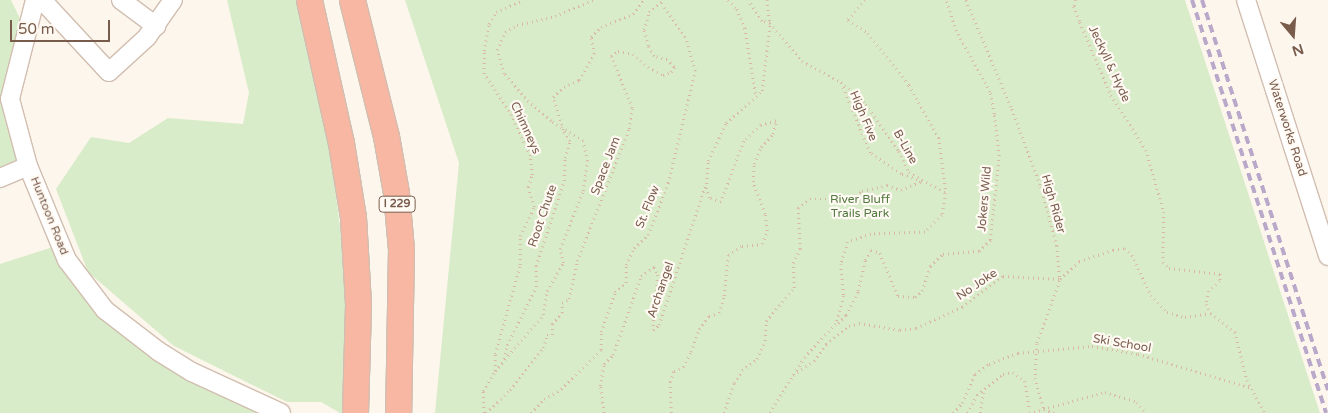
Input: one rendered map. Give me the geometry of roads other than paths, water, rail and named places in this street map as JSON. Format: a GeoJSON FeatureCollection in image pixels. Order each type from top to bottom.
{"type":"FeatureCollection","features":[{"type":"Feature","properties":{"kind":"highway"},"geometry":{"type":"LineString","coordinates":[[309,0],[341,143],[353,217],[358,305],[355,413]]}},
{"type":"Feature","properties":{"kind":"highway","name":"I 229"},"geometry":{"type":"LineString","coordinates":[[352,0],[386,136],[396,193],[401,249],[398,413]]}},
{"type":"Feature","properties":{"kind":"street","name":"Huntoon Road"},"geometry":{"type":"LineString","coordinates":[[35,0],[10,99],[28,166],[67,260],[105,310],[150,346],[192,372],[281,413]]}},
{"type":"Feature","properties":{"kind":"street"},"geometry":{"type":"LineString","coordinates":[[42,0],[109,72],[156,26],[174,0]]}},
{"type":"Feature","properties":{"kind":"street"},"geometry":{"type":"LineString","coordinates":[[121,0],[156,26]]}},
{"type":"Feature","properties":{"kind":"street","name":"Waterworks Road"},"geometry":{"type":"LineString","coordinates":[[1246,0],[1328,255]]}},
{"type":"Feature","properties":{"kind":"street"},"geometry":{"type":"LineString","coordinates":[[0,178],[28,166]]}},
{"type":"Feature","properties":{"kind":"railway"},"geometry":{"type":"LineString","coordinates":[[1192,0],[1326,413]]}},
{"type":"Feature","properties":{"kind":"railway"},"geometry":{"type":"LineString","coordinates":[[1202,0],[1328,390]]}},
{"type":"Feature","properties":{"kind":"park label","name":"River Bluff Trails Park"},"geometry":{"type":"Point","coordinates":[860,207]}}]}
